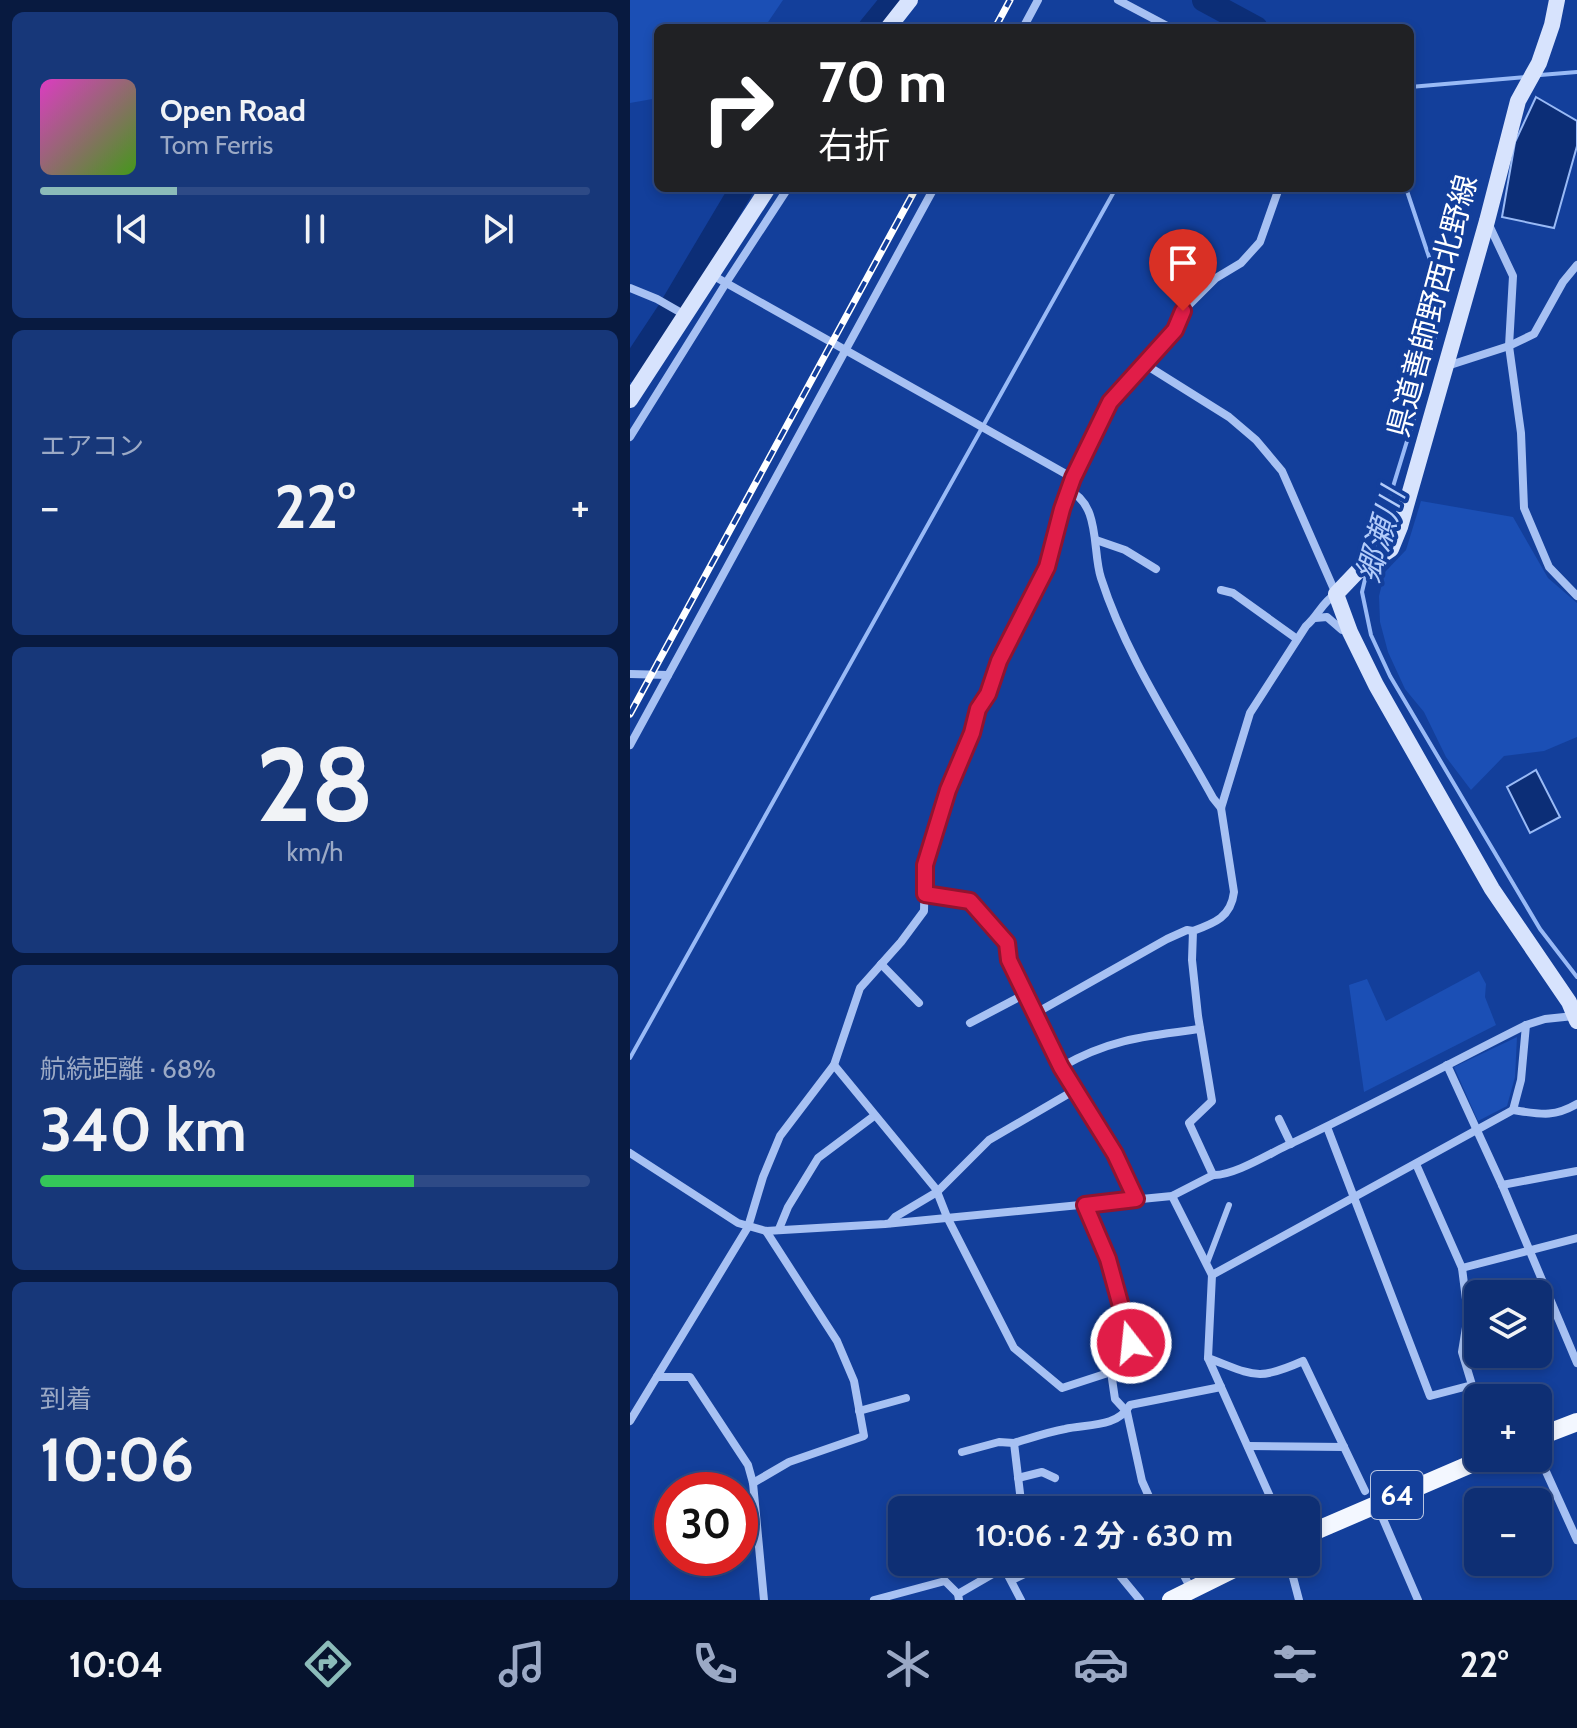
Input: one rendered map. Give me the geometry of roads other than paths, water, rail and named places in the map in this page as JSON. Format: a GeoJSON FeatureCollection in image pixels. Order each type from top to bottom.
{"type":"FeatureCollection","features":[{"type":"Feature","properties":{"kind":"main road"},"geometry":{"type":"LineString","coordinates":[[891,24],[910,0]]}},
{"type":"Feature","properties":{"kind":"main road","name":"県道善師野西北野線"},"geometry":{"type":"LineString","coordinates":[[1336,594],[1357,572],[1391,549],[1400,527],[1518,101],[1539,63],[1557,0]]}},
{"type":"Feature","properties":{"kind":"main road"},"geometry":{"type":"LineString","coordinates":[[630,400],[681,312],[718,279],[766,192]]}},
{"type":"Feature","properties":{"kind":"main road"},"geometry":{"type":"LineString","coordinates":[[1336,594],[1350,632],[1376,685],[1492,889],[1569,1002],[1576,1019]]}},
{"type":"Feature","properties":{"kind":"main road"},"geometry":{"type":"LineString","coordinates":[[1552,1432],[1577,1422]]}},
{"type":"Feature","properties":{"kind":"main road","name":"64"},"geometry":{"type":"LineString","coordinates":[[1320,1527],[1371,1497],[1464,1465]]}},
{"type":"Feature","properties":{"kind":"main road"},"geometry":{"type":"LineString","coordinates":[[1171,1600],[1220,1576]]}},
{"type":"Feature","properties":{"kind":"street"},"geometry":{"type":"LineString","coordinates":[[1025,24],[1038,0]]}},
{"type":"Feature","properties":{"kind":"street"},"geometry":{"type":"LineString","coordinates":[[1118,0],[1163,24]]}},
{"type":"Feature","properties":{"kind":"street"},"geometry":{"type":"LineString","coordinates":[[630,437],[718,279],[785,192]]}},
{"type":"Feature","properties":{"kind":"street"},"geometry":{"type":"LineString","coordinates":[[630,745],[932,192]]}},
{"type":"Feature","properties":{"kind":"street"},"geometry":{"type":"LineString","coordinates":[[630,1421],[748,1227],[763,1177],[780,1136],[834,1065],[860,988],[924,911],[925,865],[948,790],[999,661],[1047,567],[1068,490],[1110,402],[1175,330],[1183,311],[1216,278],[1241,263],[1260,242],[1278,192]]}},
{"type":"Feature","properties":{"kind":"street"},"geometry":{"type":"LineString","coordinates":[[1487,221],[1513,276],[1509,346],[1521,433],[1524,508],[1549,567],[1577,596]]}},
{"type":"Feature","properties":{"kind":"street"},"geometry":{"type":"LineString","coordinates":[[1445,366],[1509,346],[1534,334],[1563,282],[1577,265]]}},
{"type":"Feature","properties":{"kind":"street"},"geometry":{"type":"LineString","coordinates":[[718,279],[1073,478]]}},
{"type":"Feature","properties":{"kind":"street"},"geometry":{"type":"LineString","coordinates":[[630,288],[681,312]]}},
{"type":"Feature","properties":{"kind":"street"},"geometry":{"type":"LineString","coordinates":[[1036,1013],[1167,939],[1220,921],[1232,904],[1234,892],[1221,808],[1250,713],[1306,626],[1325,601],[1336,594],[1282,471],[1256,440],[1229,417],[1146,365]]}},
{"type":"Feature","properties":{"kind":"street"},"geometry":{"type":"LineString","coordinates":[[1068,490],[1079,495],[1090,516],[1100,576],[1129,646],[1221,808]]}},
{"type":"Feature","properties":{"kind":"street"},"geometry":{"type":"LineString","coordinates":[[1096,540],[1125,550],[1156,569]]}},
{"type":"Feature","properties":{"kind":"street"},"geometry":{"type":"LineString","coordinates":[[1221,590],[1233,593],[1297,639]]}},
{"type":"Feature","properties":{"kind":"street"},"geometry":{"type":"LineString","coordinates":[[1315,618],[1327,617],[1342,630],[1350,632]]}},
{"type":"Feature","properties":{"kind":"street"},"geometry":{"type":"LineString","coordinates":[[630,674],[668,675]]}},
{"type":"Feature","properties":{"kind":"street"},"geometry":{"type":"LineString","coordinates":[[925,894],[970,901],[1007,943],[1009,960],[1061,1067],[1115,1154],[1136,1199]]}},
{"type":"Feature","properties":{"kind":"street"},"geometry":{"type":"LineString","coordinates":[[1193,931],[1192,960],[1212,1101],[1189,1123],[1213,1175]]}},
{"type":"Feature","properties":{"kind":"street"},"geometry":{"type":"LineString","coordinates":[[881,964],[919,1003]]}},
{"type":"Feature","properties":{"kind":"street"},"geometry":{"type":"LineString","coordinates":[[970,1023],[1025,994]]}},
{"type":"Feature","properties":{"kind":"street"},"geometry":{"type":"LineString","coordinates":[[630,1153],[748,1227],[766,1231],[890,1223],[1172,1196],[1213,1175],[1220,1175],[1327,1127],[1526,1025],[1545,1019],[1576,1019]]}},
{"type":"Feature","properties":{"kind":"street"},"geometry":{"type":"LineString","coordinates":[[1513,1110],[1521,1080],[1526,1025]]}},
{"type":"Feature","properties":{"kind":"street"},"geometry":{"type":"LineString","coordinates":[[1061,1067],[1088,1051],[1125,1039],[1200,1029]]}},
{"type":"Feature","properties":{"kind":"street"},"geometry":{"type":"LineString","coordinates":[[834,1065],[937,1192],[1014,1348],[1062,1388],[1111,1372],[1133,1353],[1108,1259],[1085,1205]]}},
{"type":"Feature","properties":{"kind":"street"},"geometry":{"type":"LineString","coordinates":[[1447,1065],[1502,1185],[1577,1363]]}},
{"type":"Feature","properties":{"kind":"street"},"geometry":{"type":"LineString","coordinates":[[890,1223],[937,1192],[989,1140],[1075,1090]]}},
{"type":"Feature","properties":{"kind":"street"},"geometry":{"type":"LineString","coordinates":[[1212,1275],[1513,1110],[1561,1113],[1577,1104]]}},
{"type":"Feature","properties":{"kind":"street"},"geometry":{"type":"LineString","coordinates":[[779,1229],[788,1207],[818,1158],[874,1116]]}},
{"type":"Feature","properties":{"kind":"street"},"geometry":{"type":"LineString","coordinates":[[1279,1119],[1291,1144]]}},
{"type":"Feature","properties":{"kind":"street"},"geometry":{"type":"LineString","coordinates":[[1327,1127],[1430,1396],[1472,1385],[1462,1352],[1468,1315],[1462,1268],[1416,1164]]}},
{"type":"Feature","properties":{"kind":"street"},"geometry":{"type":"LineString","coordinates":[[1502,1185],[1577,1171]]}},
{"type":"Feature","properties":{"kind":"street"},"geometry":{"type":"LineString","coordinates":[[1172,1196],[1212,1275],[1208,1358],[1270,1496]]}},
{"type":"Feature","properties":{"kind":"street"},"geometry":{"type":"LineString","coordinates":[[758,1480],[789,1462],[864,1436],[854,1381],[837,1341],[766,1231]]}},
{"type":"Feature","properties":{"kind":"street"},"geometry":{"type":"LineString","coordinates":[[1462,1268],[1577,1238]]}},
{"type":"Feature","properties":{"kind":"street"},"geometry":{"type":"LineString","coordinates":[[1208,1358],[1256,1375],[1274,1374],[1303,1361],[1418,1600]]}},
{"type":"Feature","properties":{"kind":"street"},"geometry":{"type":"LineString","coordinates":[[1111,1372],[1115,1399],[1127,1412],[1142,1481],[1149,1496]]}},
{"type":"Feature","properties":{"kind":"street"},"geometry":{"type":"LineString","coordinates":[[657,1377],[690,1377],[750,1472]]}},
{"type":"Feature","properties":{"kind":"street"},"geometry":{"type":"LineString","coordinates":[[962,1452],[999,1442],[1014,1443],[1067,1428],[1102,1425],[1127,1412],[1130,1405],[1221,1387]]}},
{"type":"Feature","properties":{"kind":"street"},"geometry":{"type":"LineString","coordinates":[[859,1411],[906,1398]]}},
{"type":"Feature","properties":{"kind":"street"},"geometry":{"type":"LineString","coordinates":[[1014,1443],[1020,1496]]}},
{"type":"Feature","properties":{"kind":"street"},"geometry":{"type":"LineString","coordinates":[[1248,1446],[1344,1447]]}},
{"type":"Feature","properties":{"kind":"street"},"geometry":{"type":"LineString","coordinates":[[1018,1478],[1042,1472],[1055,1478]]}},
{"type":"Feature","properties":{"kind":"street"},"geometry":{"type":"LineString","coordinates":[[1546,1472],[1577,1540]]}},
{"type":"Feature","properties":{"kind":"street"},"geometry":{"type":"LineString","coordinates":[[758,1536],[764,1600]]}},
{"type":"Feature","properties":{"kind":"street"},"geometry":{"type":"LineString","coordinates":[[874,1600],[945,1581],[959,1597],[987,1576]]}},
{"type":"Feature","properties":{"kind":"street"},"geometry":{"type":"LineString","coordinates":[[1009,1576],[1021,1600]]}},
{"type":"Feature","properties":{"kind":"street"},"geometry":{"type":"LineString","coordinates":[[1012,1580],[1020,1576]]}},
{"type":"Feature","properties":{"kind":"street"},"geometry":{"type":"LineString","coordinates":[[1121,1576],[1140,1600]]}},
{"type":"Feature","properties":{"kind":"street"},"geometry":{"type":"LineString","coordinates":[[1184,1576],[1191,1590]]}},
{"type":"Feature","properties":{"kind":"street"},"geometry":{"type":"LineString","coordinates":[[1293,1576],[1299,1600]]}},
{"type":"Feature","properties":{"kind":"lane"},"geometry":{"type":"LineString","coordinates":[[1207,1263],[1229,1205]]}},
{"type":"Feature","properties":{"kind":"waterway","name":"郷瀬川"},"geometry":{"type":"LineString","coordinates":[[873,24],[893,0]]}},
{"type":"Feature","properties":{"kind":"waterway","name":"郷瀬川"},"geometry":{"type":"LineString","coordinates":[[1204,0],[1249,24]]}},
{"type":"Feature","properties":{"kind":"waterway"},"geometry":{"type":"LineString","coordinates":[[1540,75],[1577,72]]}},
{"type":"Feature","properties":{"kind":"waterway"},"geometry":{"type":"LineString","coordinates":[[1414,87],[1527,77]]}},
{"type":"Feature","properties":{"kind":"waterway","name":"郷瀬川"},"geometry":{"type":"LineString","coordinates":[[630,370],[740,192]]}},
{"type":"Feature","properties":{"kind":"waterway"},"geometry":{"type":"LineString","coordinates":[[630,1058],[1114,192]]}},
{"type":"Feature","properties":{"kind":"waterway","name":"郷瀬川"},"geometry":{"type":"LineString","coordinates":[[1372,555],[1415,415],[1436,333],[1439,298],[1433,269],[1407,192]]}},
{"type":"Feature","properties":{"kind":"waterway","name":"郷瀬川"},"geometry":{"type":"LineString","coordinates":[[1367,571],[1362,592],[1371,635],[1390,676],[1540,929],[1577,977]]}},
{"type":"Feature","properties":{"kind":"railway"},"geometry":{"type":"LineString","coordinates":[[997,24],[1010,0]]}},
{"type":"Feature","properties":{"kind":"railway"},"geometry":{"type":"LineString","coordinates":[[630,714],[914,192]]}}]}
